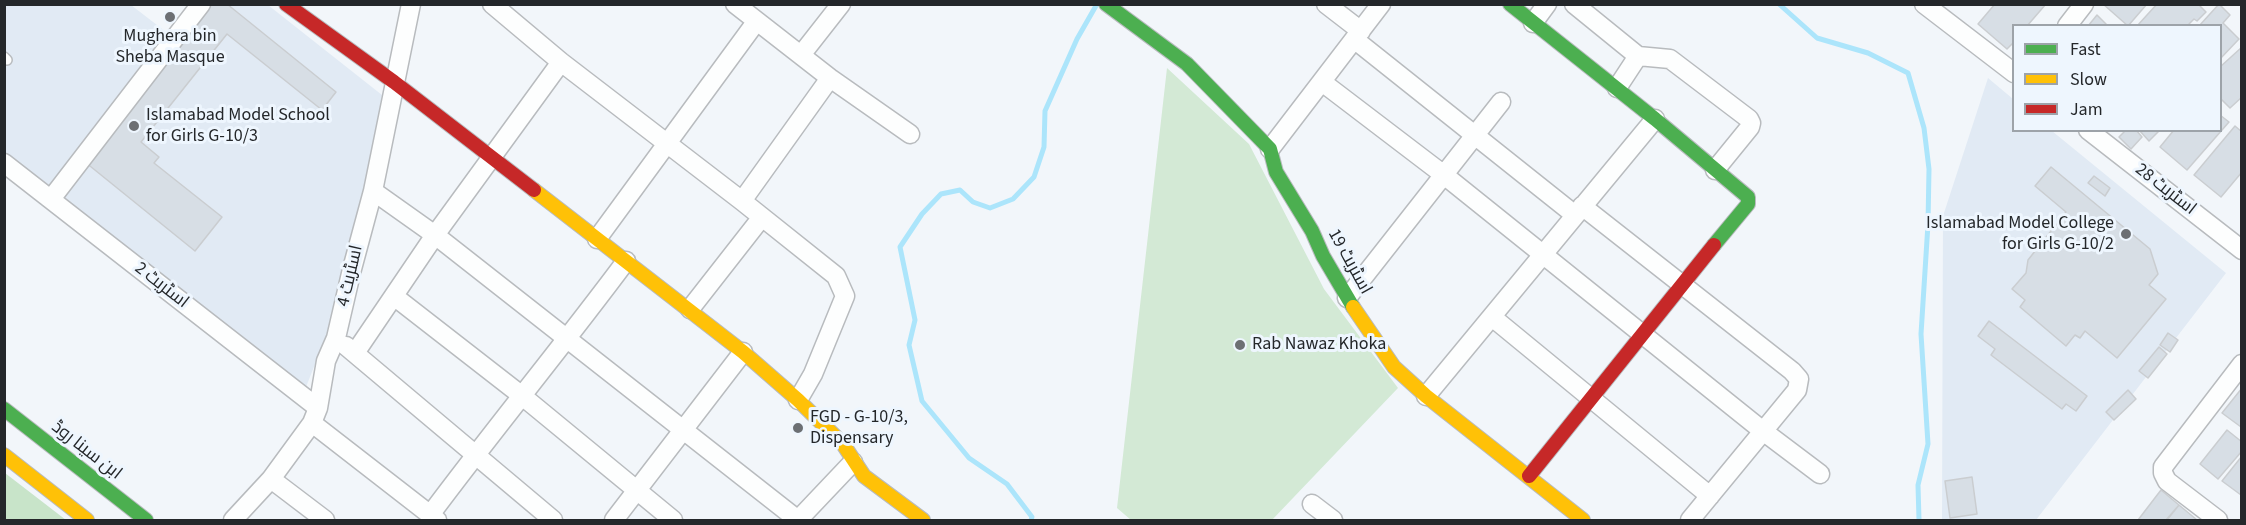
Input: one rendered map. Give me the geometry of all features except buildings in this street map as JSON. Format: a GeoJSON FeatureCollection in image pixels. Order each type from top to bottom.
{"type":"FeatureCollection","features":[{"type":"Feature","properties":{"kind":"street"},"geometry":{"type":"LineString","coordinates":[[51,199],[201,4]]}},
{"type":"Feature","properties":{"kind":"street"},"geometry":{"type":"LineString","coordinates":[[286,4],[394,82],[690,309],[798,400],[843,444],[864,476],[923,520]]}},
{"type":"Feature","properties":{"kind":"street","name":"اسٹریٹ 4"},"geometry":{"type":"LineString","coordinates":[[233,520],[271,478],[315,416],[326,361],[336,338],[374,191],[411,4]]}},
{"type":"Feature","properties":{"kind":"street"},"geometry":{"type":"LineString","coordinates":[[492,4],[561,62],[836,276],[845,296],[813,374],[798,400]]}},
{"type":"Feature","properties":{"kind":"street"},"geometry":{"type":"LineString","coordinates":[[735,4],[830,78],[910,134]]}},
{"type":"Feature","properties":{"kind":"street"},"geometry":{"type":"LineString","coordinates":[[801,56],[841,4]]}},
{"type":"Feature","properties":{"kind":"street","name":"اسٹریٹ 19"},"geometry":{"type":"LineString","coordinates":[[1106,4],[1187,64],[1270,149],[1276,172],[1312,231],[1323,256],[1347,298],[1394,367],[1426,396],[1583,520]]}},
{"type":"Feature","properties":{"kind":"street"},"geometry":{"type":"LineString","coordinates":[[1326,4],[1357,35],[1475,134],[1682,283],[1799,379],[1797,390],[1690,520]]}},
{"type":"Feature","properties":{"kind":"street"},"geometry":{"type":"LineString","coordinates":[[1270,149],[1381,4]]}},
{"type":"Feature","properties":{"kind":"street"},"geometry":{"type":"LineString","coordinates":[[1510,4],[1617,88],[1748,197],[1748,204],[1682,283],[1529,476]]}},
{"type":"Feature","properties":{"kind":"street"},"geometry":{"type":"LineString","coordinates":[[1533,23],[1547,4]]}},
{"type":"Feature","properties":{"kind":"street"},"geometry":{"type":"LineString","coordinates":[[1574,4],[1638,56],[1670,59],[1749,119],[1750,128],[1715,170]]}},
{"type":"Feature","properties":{"kind":"street"},"geometry":{"type":"LineString","coordinates":[[1924,4],[2012,72]]}},
{"type":"Feature","properties":{"kind":"street"},"geometry":{"type":"LineString","coordinates":[[2069,24],[2084,4]]}},
{"type":"Feature","properties":{"kind":"street"},"geometry":{"type":"LineString","coordinates":[[597,239],[756,22]]}},
{"type":"Feature","properties":{"kind":"street"},"geometry":{"type":"LineString","coordinates":[[1617,88],[1638,56]]}},
{"type":"Feature","properties":{"kind":"street"},"geometry":{"type":"LineString","coordinates":[[355,353],[435,235],[561,62]]}},
{"type":"Feature","properties":{"kind":"street"},"geometry":{"type":"LineString","coordinates":[[742,201],[830,78]]}},
{"type":"Feature","properties":{"kind":"street"},"geometry":{"type":"LineString","coordinates":[[1322,82],[1444,175],[1763,431],[1820,474]]}},
{"type":"Feature","properties":{"kind":"street"},"geometry":{"type":"LineString","coordinates":[[1347,298],[1501,102]]}},
{"type":"Feature","properties":{"kind":"street"},"geometry":{"type":"LineString","coordinates":[[1426,396],[1655,119]]}},
{"type":"Feature","properties":{"kind":"street","name":"اسٹریٹ 28"},"geometry":{"type":"LineString","coordinates":[[2091,132],[2241,250]]}},
{"type":"Feature","properties":{"kind":"street","name":"اسٹریٹ 2"},"geometry":{"type":"LineString","coordinates":[[4,163],[315,416],[433,518]]}},
{"type":"Feature","properties":{"kind":"street"},"geometry":{"type":"LineString","coordinates":[[374,191],[435,235],[798,520],[853,462]]}},
{"type":"Feature","properties":{"kind":"street"},"geometry":{"type":"LineString","coordinates":[[690,309],[762,218]]}},
{"type":"Feature","properties":{"kind":"street"},"geometry":{"type":"LineString","coordinates":[[433,518],[476,453],[568,339],[626,261]]}},
{"type":"Feature","properties":{"kind":"street"},"geometry":{"type":"LineString","coordinates":[[395,297],[521,395],[636,492],[673,520]]}},
{"type":"Feature","properties":{"kind":"street"},"geometry":{"type":"LineString","coordinates":[[1492,317],[1710,496]]}},
{"type":"Feature","properties":{"kind":"street"},"geometry":{"type":"LineString","coordinates":[[336,338],[476,453],[553,520]]}},
{"type":"Feature","properties":{"kind":"street"},"geometry":{"type":"LineString","coordinates":[[614,520],[743,352]]}},
{"type":"Feature","properties":{"kind":"street"},"geometry":{"type":"LineString","coordinates":[[2218,520],[2167,481],[2163,473],[2163,466],[2241,365]]}},
{"type":"Feature","properties":{"kind":"street","name":"ابن سینا روڈ"},"geometry":{"type":"LineString","coordinates":[[4,409],[146,520]]}},
{"type":"Feature","properties":{"kind":"street"},"geometry":{"type":"LineString","coordinates":[[4,455],[87,520]]}},
{"type":"Feature","properties":{"kind":"street"},"geometry":{"type":"LineString","coordinates":[[271,478],[325,520]]}},
{"type":"Feature","properties":{"kind":"street"},"geometry":{"type":"LineString","coordinates":[[1312,504],[1333,520]]}},
{"type":"Feature","properties":{"kind":"shaded area"},"geometry":{"type":"Polygon","coordinates":[[[4,5],[131,5],[170,35],[41,201],[5,172],[4,5]]]}},
{"type":"Feature","properties":{"kind":"shaded area"},"geometry":{"type":"Polygon","coordinates":[[[210,5],[268,5],[382,95],[367,182],[333,319],[300,402],[51,206],[210,5]]]}},
{"type":"Feature","properties":{"kind":"shaded area"},"geometry":{"type":"Polygon","coordinates":[[[1988,78],[2012,98],[2012,132],[2053,132],[2226,273],[2036,520],[1942,520],[1943,216],[1988,78]]]}},
{"type":"Feature","properties":{"kind":"green space"},"geometry":{"type":"Polygon","coordinates":[[[1167,68],[1249,144],[1324,289],[1398,388],[1272,520],[1131,520],[1117,508],[1167,68]]]}},
{"type":"Feature","properties":{"kind":"green space"},"geometry":{"type":"Polygon","coordinates":[[[5,473],[66,520],[5,520],[5,473]]]}},
{"type":"Feature","properties":{"kind":"waterway"},"geometry":{"type":"LineString","coordinates":[[1031,520],[1032,517],[1007,484],[969,458],[922,401],[909,345],[915,320],[900,247],[922,214],[941,194],[960,190],[973,202],[990,208],[1013,199],[1034,177],[1044,147],[1045,111],[1077,39],[1097,4]]}},
{"type":"Feature","properties":{"kind":"waterway"},"geometry":{"type":"LineString","coordinates":[[1779,4],[1817,38],[1868,53],[1908,73],[1924,128],[1929,169],[1921,334],[1928,444],[1918,485],[1919,520]]}},
{"type":"Feature","properties":{"kind":"traffic: fast"},"geometry":{"type":"LineString","coordinates":[[1106,4],[1187,64],[1270,149],[1276,172],[1312,231],[1323,256],[1353,307]]}},
{"type":"Feature","properties":{"kind":"traffic: fast"},"geometry":{"type":"LineString","coordinates":[[1510,4],[1655,119],[1748,197],[1748,204],[1714,245]]}},
{"type":"Feature","properties":{"kind":"traffic: fast"},"geometry":{"type":"LineString","coordinates":[[4,409],[146,520]]}},
{"type":"Feature","properties":{"kind":"traffic: slow"},"geometry":{"type":"LineString","coordinates":[[534,190],[743,352],[798,400],[843,444],[864,476],[923,520]]}},
{"type":"Feature","properties":{"kind":"traffic: slow"},"geometry":{"type":"LineString","coordinates":[[1353,307],[1394,367],[1426,396],[1583,520]]}},
{"type":"Feature","properties":{"kind":"traffic: slow"},"geometry":{"type":"LineString","coordinates":[[4,455],[87,520]]}},
{"type":"Feature","properties":{"kind":"traffic: jam"},"geometry":{"type":"LineString","coordinates":[[286,4],[394,82],[534,190]]}},
{"type":"Feature","properties":{"kind":"traffic: jam"},"geometry":{"type":"LineString","coordinates":[[1529,476],[1714,245]]}},
{"type":"Feature","properties":{"kind":"place","name":"Mughera bin Sheba Masque"},"geometry":{"type":"Point","coordinates":[170,17]}},
{"type":"Feature","properties":{"kind":"place","name":"Islamabad Model School for Girls G-10/3"},"geometry":{"type":"Point","coordinates":[134,126]}},
{"type":"Feature","properties":{"kind":"place","name":"Islamabad Model College for Girls G-10/2"},"geometry":{"type":"Point","coordinates":[2126,234]}},
{"type":"Feature","properties":{"kind":"place","name":"Rab Nawaz Khoka"},"geometry":{"type":"Point","coordinates":[1240,345]}},
{"type":"Feature","properties":{"kind":"place","name":"FGD - G-10/3, Dispensary"},"geometry":{"type":"Point","coordinates":[798,428]}}]}
